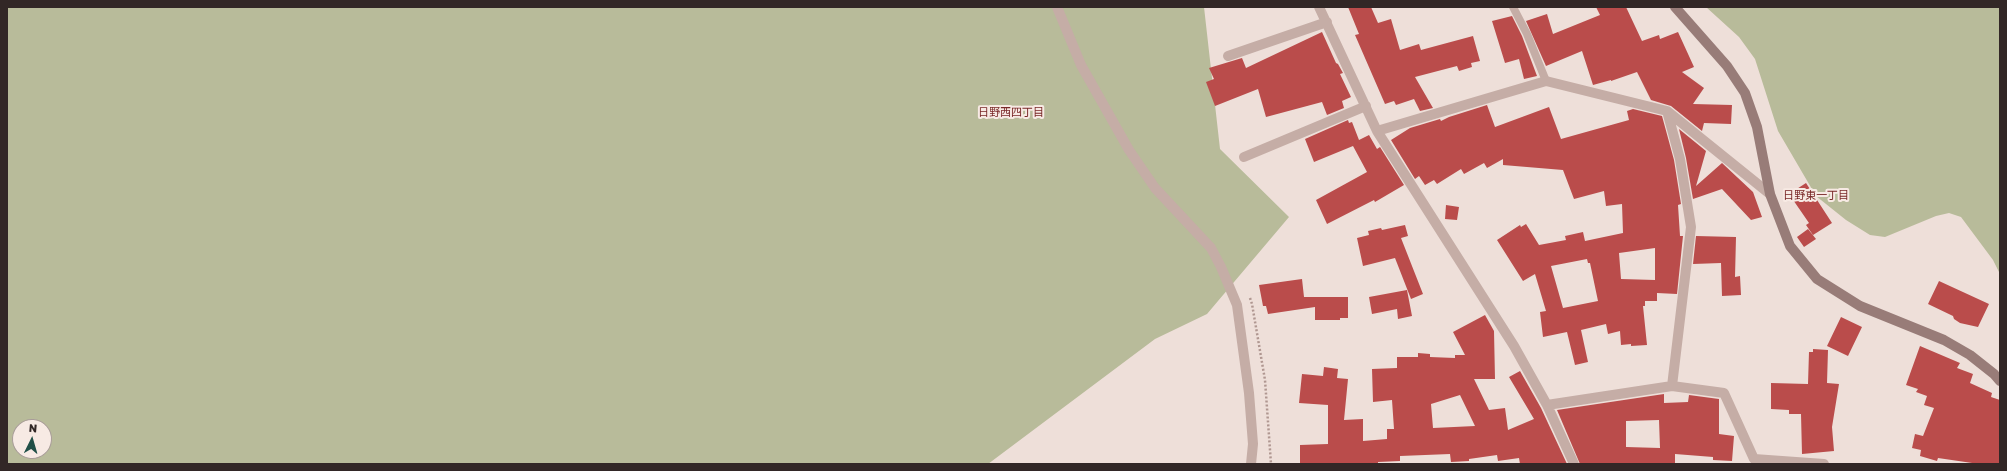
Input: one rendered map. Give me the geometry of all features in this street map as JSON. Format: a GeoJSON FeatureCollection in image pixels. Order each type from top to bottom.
{"type":"FeatureCollection","features":[{"type":"Feature","properties":{"kind":"street"},"geometry":{"type":"LineString","coordinates":[[1057,7],[1081,65],[1128,150],[1155,188],[1211,248],[1221,267],[1237,305],[1249,393],[1253,444],[1251,464]]}},
{"type":"Feature","properties":{"kind":"street"},"geometry":{"type":"LineString","coordinates":[[1319,7],[1377,131],[1514,346],[1548,405],[1574,464]]}},
{"type":"Feature","properties":{"kind":"street"},"geometry":{"type":"LineString","coordinates":[[1675,7],[1726,66],[1745,93],[1757,127],[1770,194],[1790,246],[1818,279],[1860,306],[1944,340],[1970,355],[1994,374],[2000,381]]}},
{"type":"Feature","properties":{"kind":"street"},"geometry":{"type":"LineString","coordinates":[[1228,56],[1327,22]]}},
{"type":"Feature","properties":{"kind":"street"},"geometry":{"type":"LineString","coordinates":[[1377,131],[1546,81],[1667,111],[1770,194]]}},
{"type":"Feature","properties":{"kind":"street"},"geometry":{"type":"LineString","coordinates":[[1244,157],[1366,106]]}},
{"type":"Feature","properties":{"kind":"street"},"geometry":{"type":"LineString","coordinates":[[1667,111],[1680,159],[1691,226],[1672,386]]}},
{"type":"Feature","properties":{"kind":"street"},"geometry":{"type":"LineString","coordinates":[[1548,405],[1672,386],[1724,393],[1754,459],[1824,464]]}},
{"type":"Feature","properties":{"kind":"lane"},"geometry":{"type":"LineString","coordinates":[[1513,7],[1527,34],[1546,81]]}},
{"type":"Feature","properties":{"kind":"green space"},"geometry":{"type":"Polygon","coordinates":[[[7,7],[1204,7],[1220,149],[1289,217],[1207,314],[1155,339],[988,464],[7,464],[7,7]]]}},
{"type":"Feature","properties":{"kind":"green space"},"geometry":{"type":"Polygon","coordinates":[[[1706,7],[2000,7],[2000,274],[1993,260],[1961,217],[1949,213],[1936,216],[1885,237],[1870,235],[1846,220],[1816,196],[1778,131],[1755,59],[1739,37],[1706,7]]]}},
{"type":"Feature","properties":{"kind":"building"},"geometry":{"type":"Polygon","coordinates":[[[1348,7],[1371,7],[1378,23],[1391,19],[1400,50],[1419,44],[1421,50],[1473,36],[1480,61],[1471,63],[1472,67],[1459,71],[1457,66],[1415,77],[1433,108],[1420,111],[1414,99],[1396,105],[1394,101],[1385,104],[1355,35],[1359,34],[1348,7]]]}},
{"type":"Feature","properties":{"kind":"building"},"geometry":{"type":"Polygon","coordinates":[[[1596,7],[1626,7],[1642,41],[1659,35],[1660,39],[1678,32],[1694,67],[1682,72],[1704,88],[1693,104],[1732,105],[1731,124],[1704,123],[1702,131],[1671,106],[1651,100],[1637,72],[1611,81],[1593,85],[1582,51],[1546,66],[1526,21],[1547,14],[1553,34],[1600,15],[1596,7]]]}},
{"type":"Feature","properties":{"kind":"building"},"geometry":{"type":"Polygon","coordinates":[[[1512,16],[1522,36],[1537,76],[1524,79],[1519,59],[1505,63],[1492,21],[1512,16]]]}},
{"type":"Feature","properties":{"kind":"building"},"geometry":{"type":"Polygon","coordinates":[[[1322,32],[1336,63],[1343,73],[1340,74],[1351,97],[1342,101],[1344,108],[1327,115],[1322,102],[1266,117],[1258,89],[1215,106],[1206,82],[1214,79],[1209,68],[1242,58],[1246,68],[1322,32]]]}},
{"type":"Feature","properties":{"kind":"building"},"geometry":{"type":"Polygon","coordinates":[[[1487,105],[1495,127],[1549,107],[1561,139],[1629,120],[1627,111],[1633,109],[1662,116],[1674,160],[1681,204],[1678,205],[1680,236],[1683,236],[1677,294],[1657,293],[1657,301],[1645,301],[1645,306],[1643,306],[1647,345],[1621,345],[1620,331],[1608,334],[1606,324],[1581,330],[1588,362],[1575,365],[1567,332],[1543,337],[1540,312],[1546,311],[1535,274],[1523,281],[1497,240],[1520,225],[1521,227],[1526,224],[1539,245],[1566,240],[1565,236],[1583,232],[1585,241],[1623,233],[1622,204],[1606,206],[1604,191],[1574,199],[1563,170],[1503,165],[1503,159],[1487,168],[1484,163],[1464,174],[1461,169],[1437,184],[1434,180],[1425,185],[1419,176],[1415,179],[1391,140],[1410,128],[1440,119],[1441,121],[1487,105]],[[1655,248],[1619,253],[1621,279],[1655,280],[1655,248]],[[1587,259],[1551,266],[1563,308],[1598,301],[1590,263],[1588,263],[1587,259]]]}},
{"type":"Feature","properties":{"kind":"building"},"geometry":{"type":"Polygon","coordinates":[[[1348,120],[1349,123],[1352,122],[1359,140],[1369,135],[1377,149],[1380,147],[1404,185],[1375,202],[1374,200],[1327,224],[1316,200],[1367,172],[1353,146],[1314,162],[1305,139],[1348,120]]]}},
{"type":"Feature","properties":{"kind":"building"},"geometry":{"type":"Polygon","coordinates":[[[1679,129],[1706,151],[1696,186],[1722,163],[1753,192],[1762,217],[1751,220],[1722,189],[1693,199],[1679,129]]]}},
{"type":"Feature","properties":{"kind":"building"},"geometry":{"type":"Polygon","coordinates":[[[1806,183],[1832,223],[1813,235],[1806,225],[1809,223],[1789,194],[1806,183]]]}},
{"type":"Feature","properties":{"kind":"building"},"geometry":{"type":"Polygon","coordinates":[[[1446,205],[1459,207],[1457,220],[1445,219],[1446,205]]]}},
{"type":"Feature","properties":{"kind":"building"},"geometry":{"type":"Polygon","coordinates":[[[1405,225],[1408,236],[1401,238],[1423,294],[1411,299],[1395,258],[1363,266],[1357,238],[1369,235],[1368,231],[1381,228],[1382,230],[1405,225]]]}},
{"type":"Feature","properties":{"kind":"building"},"geometry":{"type":"Polygon","coordinates":[[[1808,229],[1816,239],[1804,247],[1797,237],[1808,229]]]}},
{"type":"Feature","properties":{"kind":"building"},"geometry":{"type":"Polygon","coordinates":[[[1696,236],[1736,237],[1735,277],[1740,276],[1741,295],[1722,296],[1721,263],[1693,264],[1696,236]]]}},
{"type":"Feature","properties":{"kind":"building"},"geometry":{"type":"Polygon","coordinates":[[[1302,279],[1304,297],[1348,297],[1348,318],[1340,318],[1340,320],[1315,320],[1315,307],[1268,314],[1266,306],[1263,306],[1259,285],[1302,279]]]}},
{"type":"Feature","properties":{"kind":"building"},"geometry":{"type":"Polygon","coordinates":[[[1939,281],[1989,304],[1978,327],[1960,323],[1954,319],[1953,316],[1928,304],[1939,281]]]}},
{"type":"Feature","properties":{"kind":"building"},"geometry":{"type":"Polygon","coordinates":[[[1407,290],[1412,316],[1398,319],[1397,309],[1372,314],[1369,297],[1407,290]]]}},
{"type":"Feature","properties":{"kind":"building"},"geometry":{"type":"Polygon","coordinates":[[[1485,315],[1494,331],[1495,379],[1474,379],[1489,410],[1505,408],[1508,430],[1534,419],[1509,377],[1520,371],[1541,408],[1567,464],[1520,464],[1519,458],[1498,461],[1497,455],[1469,459],[1469,461],[1451,462],[1450,454],[1400,456],[1400,461],[1378,462],[1378,464],[1300,464],[1300,445],[1328,444],[1328,405],[1299,403],[1302,374],[1323,376],[1324,367],[1338,369],[1337,378],[1348,379],[1344,420],[1363,419],[1363,441],[1387,439],[1387,429],[1394,429],[1392,400],[1373,402],[1372,369],[1397,368],[1397,357],[1418,357],[1418,353],[1430,354],[1430,357],[1455,358],[1455,355],[1465,355],[1453,332],[1485,315]],[[1460,395],[1431,404],[1433,428],[1475,426],[1460,395]]]}},
{"type":"Feature","properties":{"kind":"building"},"geometry":{"type":"Polygon","coordinates":[[[1841,317],[1862,327],[1848,356],[1827,346],[1841,317]]]}},
{"type":"Feature","properties":{"kind":"building"},"geometry":{"type":"Polygon","coordinates":[[[1920,346],[1960,363],[1957,368],[1973,374],[1970,383],[1992,393],[1991,397],[2000,400],[2000,464],[1979,464],[1938,458],[1937,461],[1920,456],[1921,450],[1912,448],[1915,434],[1923,436],[1934,408],[1924,405],[1927,396],[1916,392],[1918,389],[1906,385],[1920,346]]]}},
{"type":"Feature","properties":{"kind":"building"},"geometry":{"type":"Polygon","coordinates":[[[1813,349],[1828,350],[1827,383],[1839,384],[1832,427],[1834,451],[1802,454],[1801,414],[1789,414],[1789,410],[1771,409],[1771,383],[1808,384],[1809,352],[1813,352],[1813,349]]]}},
{"type":"Feature","properties":{"kind":"building"},"geometry":{"type":"Polygon","coordinates":[[[1664,394],[1664,403],[1688,402],[1689,395],[1719,399],[1719,434],[1734,436],[1732,461],[1713,460],[1713,457],[1675,454],[1675,464],[1580,464],[1557,410],[1664,394]],[[1659,420],[1626,421],[1626,447],[1660,448],[1659,420]]]}},
{"type":"Feature","properties":{"kind":"district","name":"日野西四丁目"},"geometry":{"type":"Point","coordinates":[1011,113]}},
{"type":"Feature","properties":{"kind":"district","name":"日野東一丁目"},"geometry":{"type":"Point","coordinates":[1816,196]}}]}
